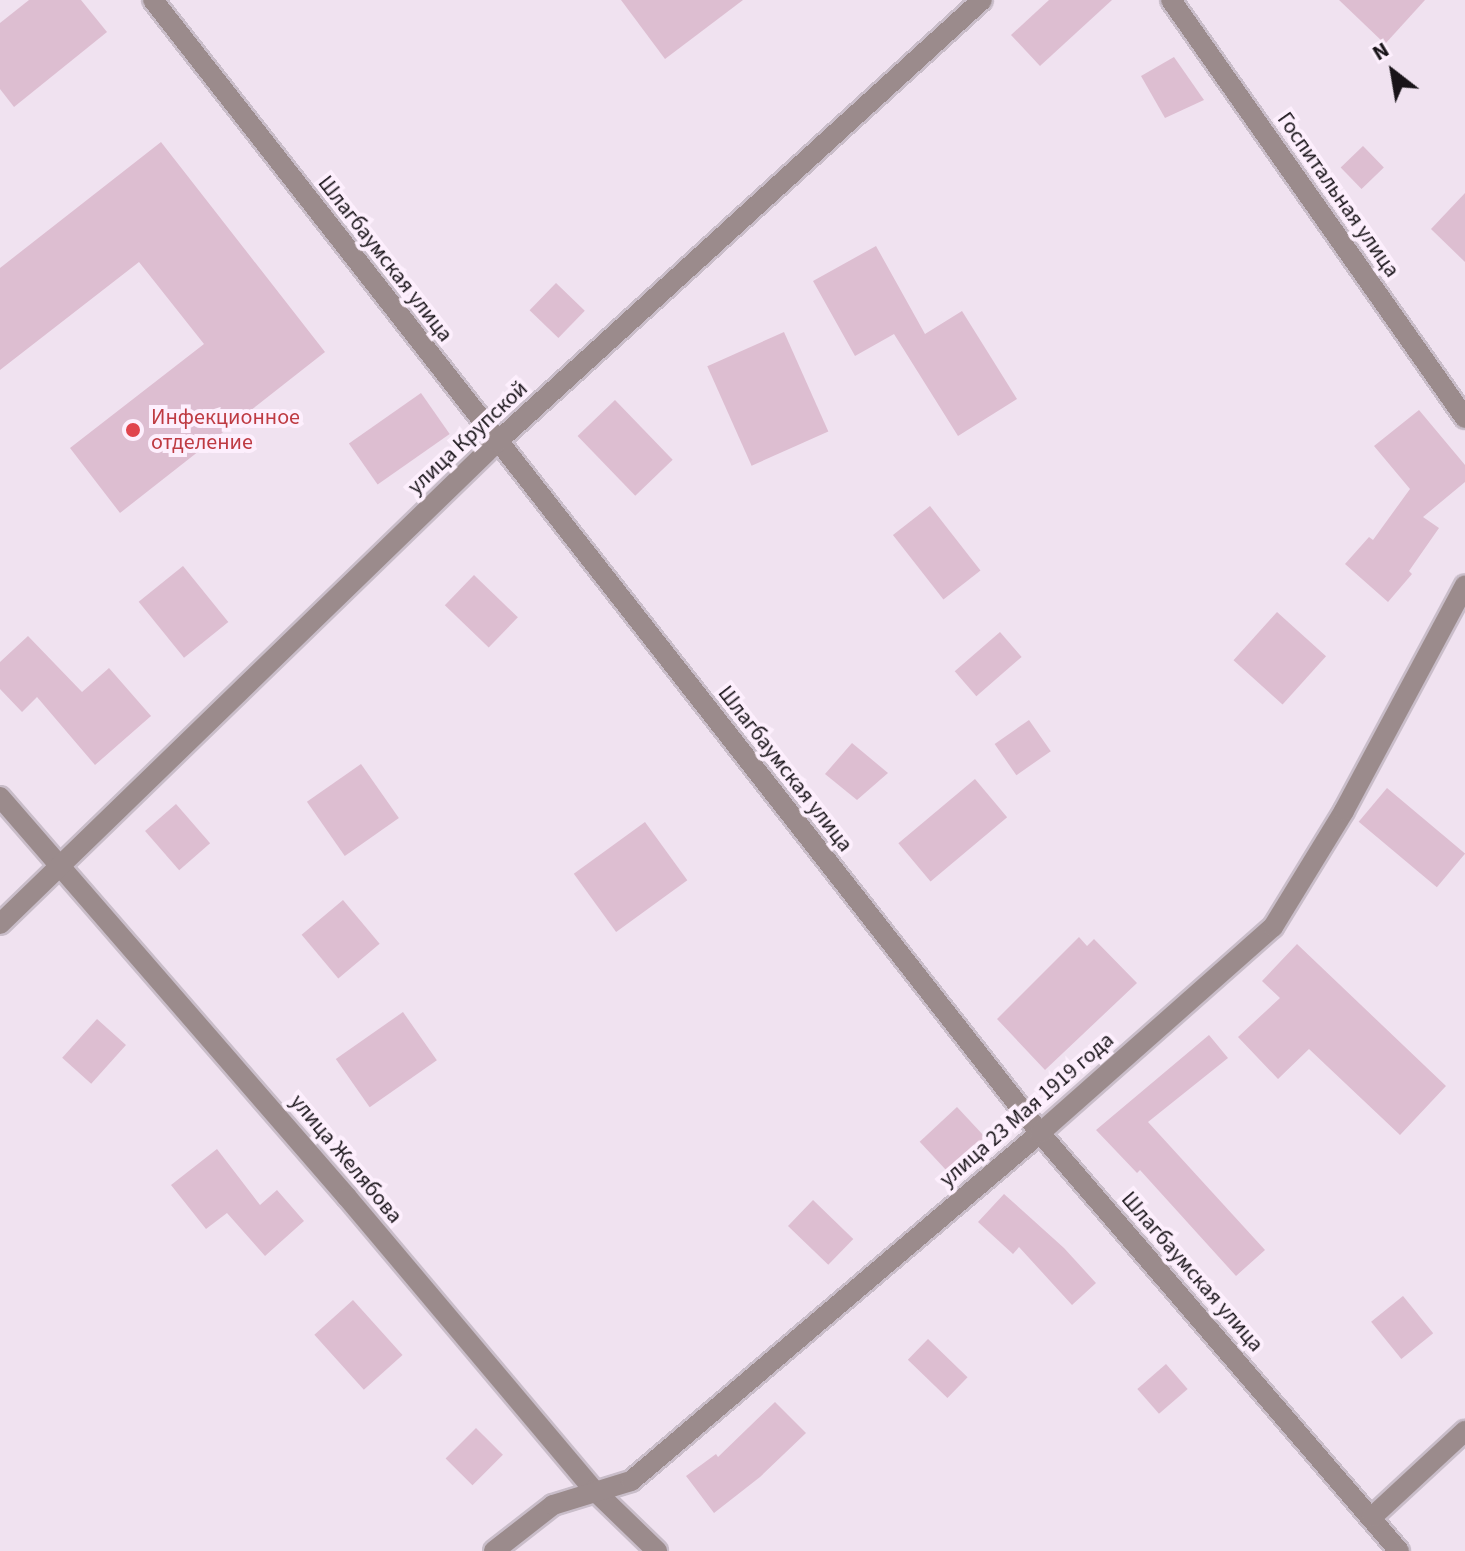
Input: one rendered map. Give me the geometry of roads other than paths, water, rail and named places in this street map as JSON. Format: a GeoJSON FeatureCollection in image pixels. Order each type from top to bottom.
{"type":"FeatureCollection","features":[{"type":"Feature","properties":{"kind":"street","name":"Шлагбаумская улица"},"geometry":{"type":"LineString","coordinates":[[153,0],[1040,1133],[1399,1551]]}},
{"type":"Feature","properties":{"kind":"street","name":"улица Крупской"},"geometry":{"type":"LineString","coordinates":[[0,924],[497,442],[982,0]]}},
{"type":"Feature","properties":{"kind":"street","name":"Госпитальная улица"},"geometry":{"type":"LineString","coordinates":[[1171,0],[1465,418]]}},
{"type":"Feature","properties":{"kind":"street","name":"улица 23 Мая 1919 года"},"geometry":{"type":"LineString","coordinates":[[494,1551],[553,1505],[631,1481],[1040,1133],[1273,927],[1344,811],[1465,585]]}},
{"type":"Feature","properties":{"kind":"street","name":"улица Желябова"},"geometry":{"type":"LineString","coordinates":[[0,797],[347,1197],[594,1490],[657,1551]]}},
{"type":"Feature","properties":{"kind":"street"},"geometry":{"type":"LineString","coordinates":[[1372,1517],[1465,1431]]}},
{"type":"Feature","properties":{"kind":"place","name":"Инфекционное отделение"},"geometry":{"type":"Point","coordinates":[133,430]}}]}
